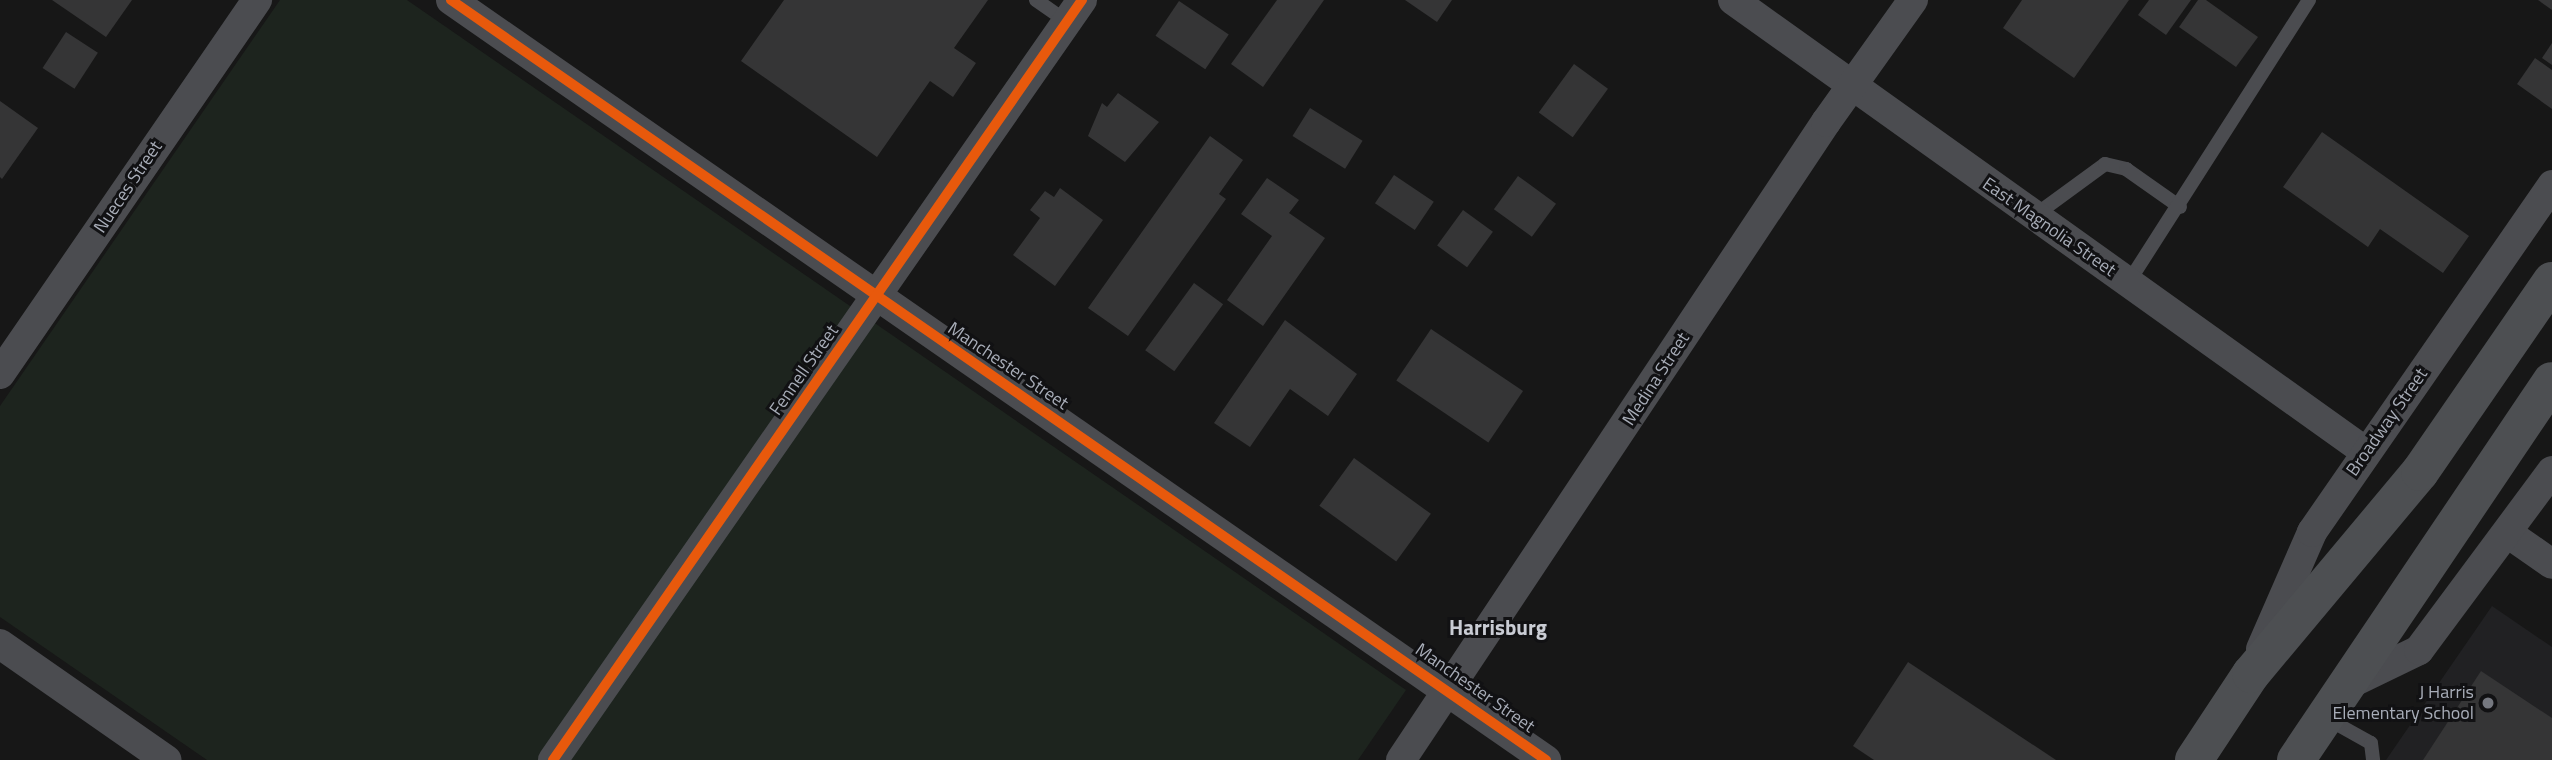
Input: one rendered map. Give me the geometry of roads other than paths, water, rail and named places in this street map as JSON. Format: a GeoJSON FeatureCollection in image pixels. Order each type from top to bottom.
{"type":"FeatureCollection","features":[{"type":"Feature","properties":{"kind":"main road","name":"Broadway Street"},"geometry":{"type":"LineString","coordinates":[[2194,760],[2251,674],[2420,472],[2552,281]]}},
{"type":"Feature","properties":{"kind":"main road"},"geometry":{"type":"LineString","coordinates":[[2296,760],[2332,702],[2552,381]]}},
{"type":"Feature","properties":{"kind":"street","name":"Nueces Street"},"geometry":{"type":"LineString","coordinates":[[0,374],[257,0]]}},
{"type":"Feature","properties":{"kind":"street","name":"Manchester Street"},"geometry":{"type":"LineString","coordinates":[[451,0],[876,297],[1450,690],[1546,760]]}},
{"type":"Feature","properties":{"kind":"street","name":"East Magnolia Street"},"geometry":{"type":"LineString","coordinates":[[1733,0],[1851,87],[2366,452]]}},
{"type":"Feature","properties":{"kind":"street","name":"Medina Street"},"geometry":{"type":"LineString","coordinates":[[1401,760],[1851,87],[1913,0]]}},
{"type":"Feature","properties":{"kind":"street","name":"Fennell Street"},"geometry":{"type":"LineString","coordinates":[[553,760],[1075,11]]}},
{"type":"Feature","properties":{"kind":"street","name":"Broadway Street"},"geometry":{"type":"LineString","coordinates":[[2251,674],[2312,532],[2552,185]]}},
{"type":"Feature","properties":{"kind":"street"},"geometry":{"type":"LineString","coordinates":[[2332,702],[2419,650],[2509,534],[2552,471]]}},
{"type":"Feature","properties":{"kind":"street"},"geometry":{"type":"LineString","coordinates":[[2509,534],[2552,564]]}},
{"type":"Feature","properties":{"kind":"street"},"geometry":{"type":"LineString","coordinates":[[0,644],[166,760]]}},
{"type":"Feature","properties":{"kind":"lane"},"geometry":{"type":"LineString","coordinates":[[1037,0],[1075,11]]}},
{"type":"Feature","properties":{"kind":"lane"},"geometry":{"type":"LineString","coordinates":[[2128,283],[2180,207],[2309,0]]}},
{"type":"Feature","properties":{"kind":"lane"},"geometry":{"type":"LineString","coordinates":[[2034,216],[2105,163],[2126,169],[2180,207]]}},
{"type":"Feature","properties":{"kind":"lane"},"geometry":{"type":"LineString","coordinates":[[2332,702],[2371,743],[2373,760]]}},
{"type":"Feature","properties":{"kind":"place","name":"J Harris Elementary School"},"geometry":{"type":"Point","coordinates":[2488,703]}},
{"type":"Feature","properties":{"kind":"district","name":"Harrisburg"},"geometry":{"type":"Point","coordinates":[1498,627]}}]}
